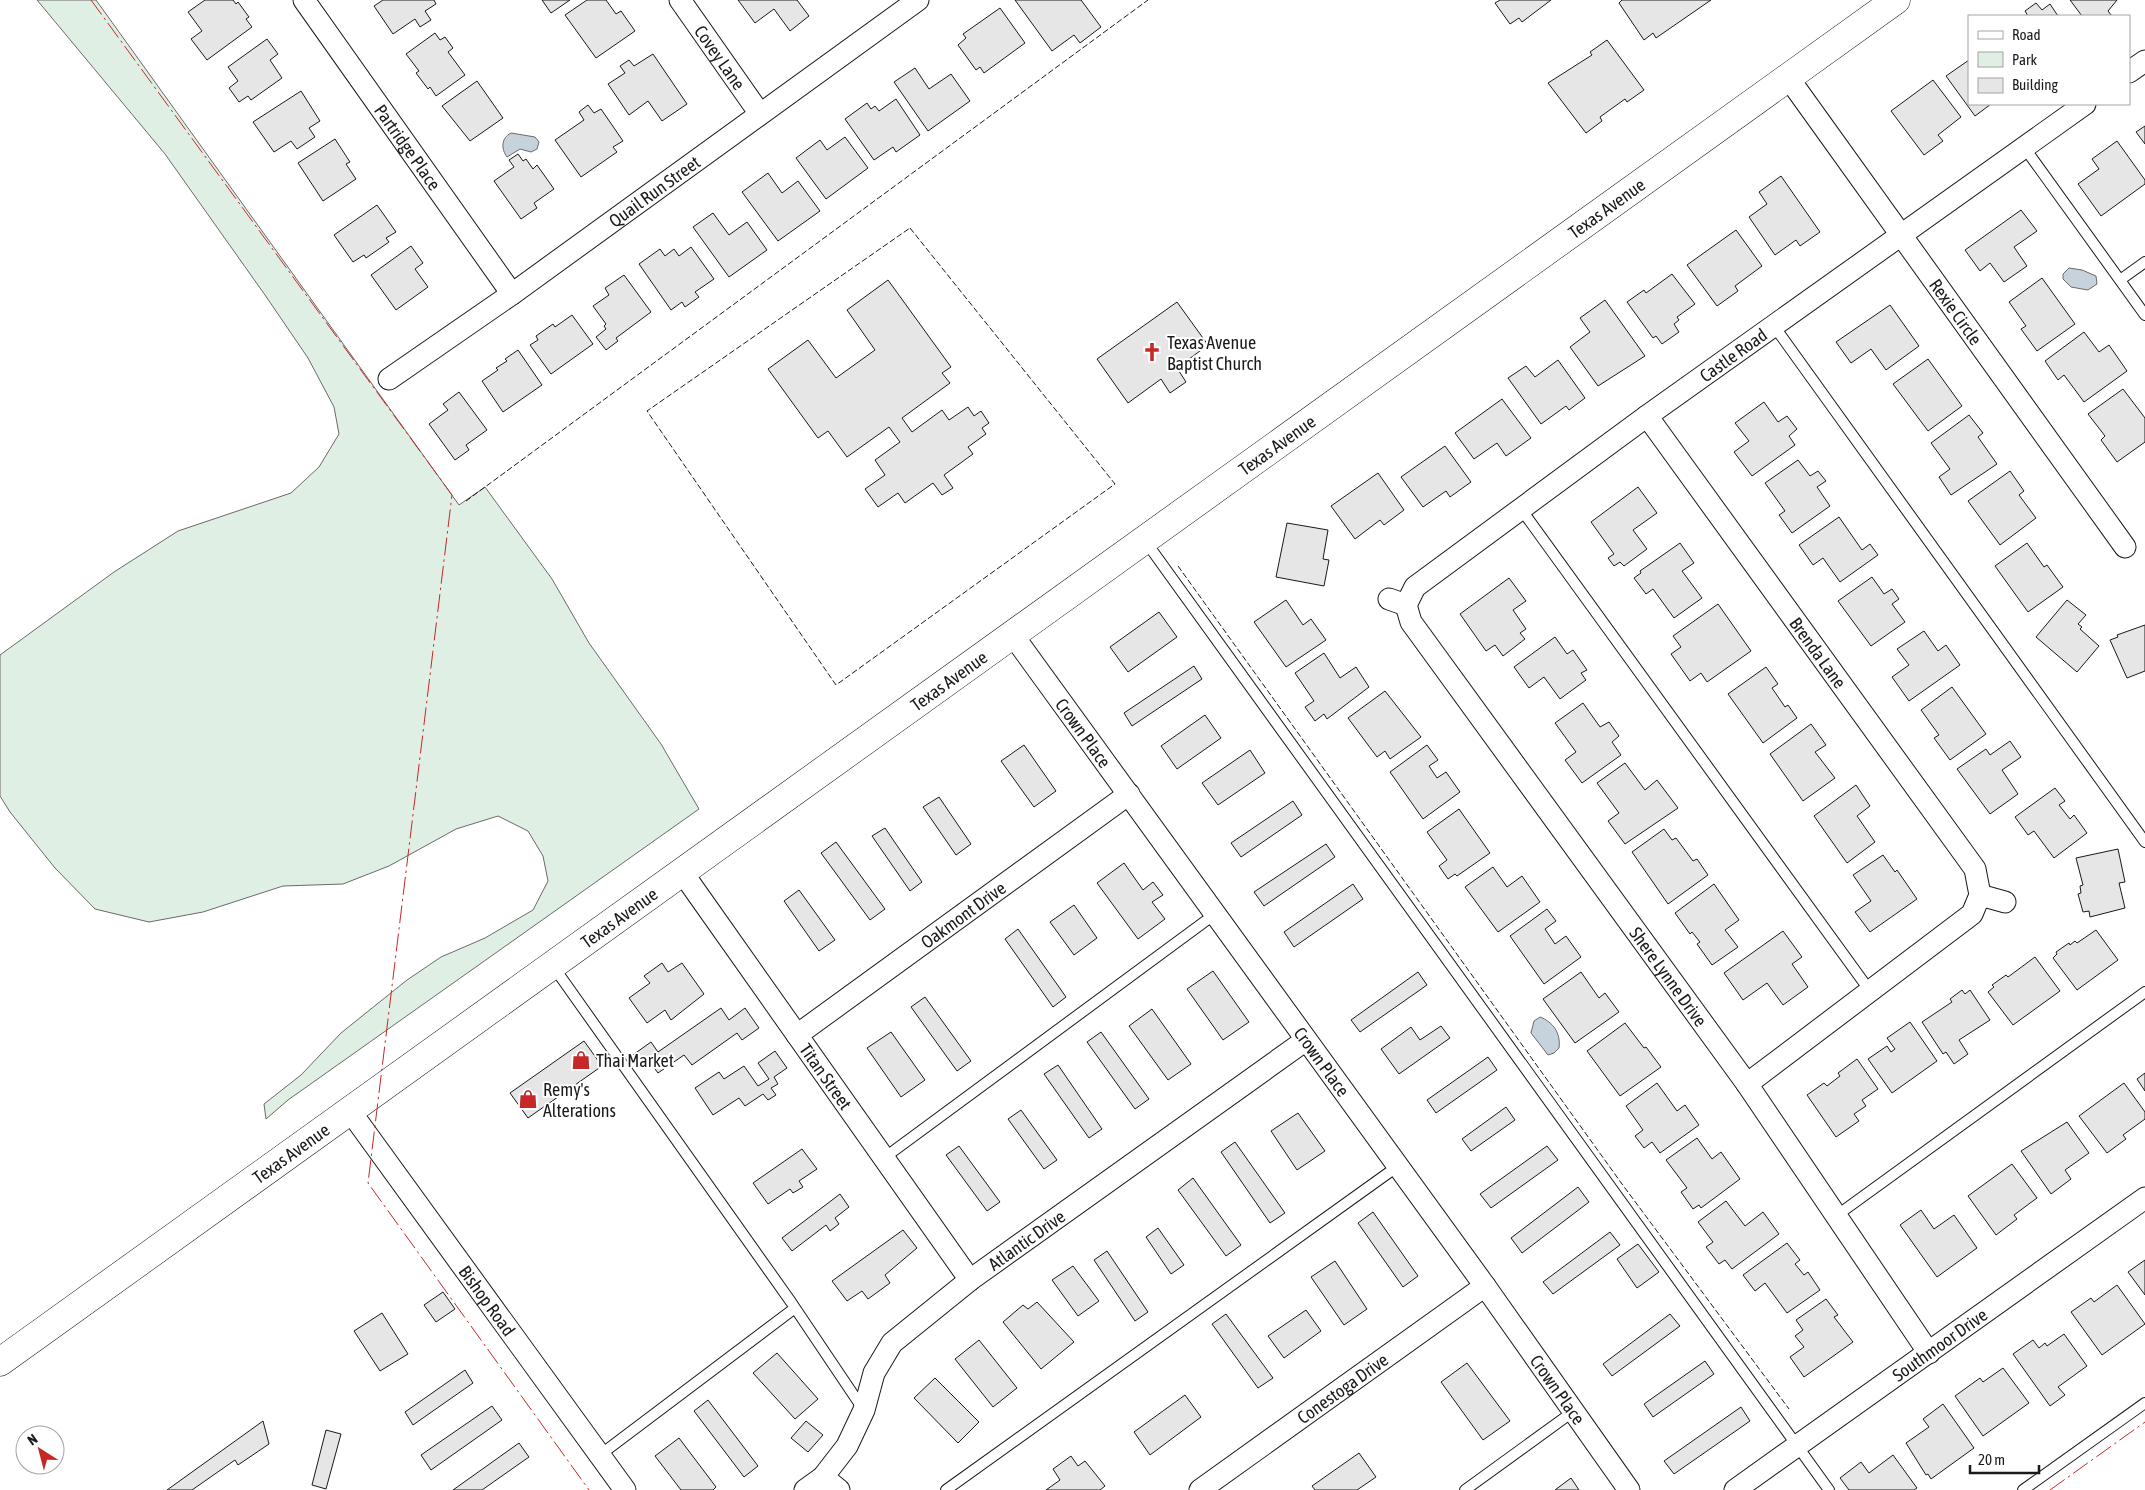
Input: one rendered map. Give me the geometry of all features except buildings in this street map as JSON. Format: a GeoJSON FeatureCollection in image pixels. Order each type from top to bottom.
{"type":"FeatureCollection","features":[{"type":"Feature","properties":{"kind":"street","name":"Partridge Place"},"geometry":{"type":"LineString","coordinates":[[304,0],[512,294]]}},
{"type":"Feature","properties":{"kind":"street","name":"Covey Lane"},"geometry":{"type":"LineString","coordinates":[[680,0],[760,114]]}},
{"type":"Feature","properties":{"kind":"street","name":"Quail Run Street"},"geometry":{"type":"LineString","coordinates":[[389,380],[512,294],[918,0]]}},
{"type":"Feature","properties":{"kind":"street","name":"Texas Avenue"},"geometry":{"type":"LineString","coordinates":[[0,1362],[1786,76],[1896,0]]}},
{"type":"Feature","properties":{"kind":"street"},"geometry":{"type":"LineString","coordinates":[[2130,71],[2145,60]]}},
{"type":"Feature","properties":{"kind":"street","name":"Rexie Circle"},"geometry":{"type":"LineString","coordinates":[[1786,76],[2125,547]]}},
{"type":"Feature","properties":{"kind":"street","name":"Castle Road"},"geometry":{"type":"LineString","coordinates":[[1398,602],[1415,587],[1647,416],[2084,105]]}},
{"type":"Feature","properties":{"kind":"street","name":"Brenda Lane"},"geometry":{"type":"LineString","coordinates":[[1647,416],[1975,869],[1980,895]]}},
{"type":"Feature","properties":{"kind":"street","name":"Shere Lynne Drive"},"geometry":{"type":"LineString","coordinates":[[1398,602],[1747,1084],[1929,1353]]}},
{"type":"Feature","properties":{"kind":"street","name":"Crown Place"},"geometry":{"type":"LineString","coordinates":[[1012,634],[1485,1286],[1629,1490]]}},
{"type":"Feature","properties":{"kind":"street","name":"Oakmont Drive"},"geometry":{"type":"LineString","coordinates":[[797,1035],[1129,794]]}},
{"type":"Feature","properties":{"kind":"street","name":"Titan Street"},"geometry":{"type":"LineString","coordinates":[[682,872],[970,1280]]}},
{"type":"Feature","properties":{"kind":"street"},"geometry":{"type":"LineString","coordinates":[[1747,1084],[1972,914],[1980,895],[2005,902]]}},
{"type":"Feature","properties":{"kind":"street","name":"Atlantic Drive"},"geometry":{"type":"LineString","coordinates":[[805,1490],[831,1484],[864,1410],[874,1372],[892,1343],[970,1280],[1306,1040]]}},
{"type":"Feature","properties":{"kind":"street","name":"Bishop Road"},"geometry":{"type":"LineString","coordinates":[[350,1111],[625,1490]]}},
{"type":"Feature","properties":{"kind":"street","name":"Southmoor Drive"},"geometry":{"type":"LineString","coordinates":[[1735,1490],[2145,1198]]}},
{"type":"Feature","properties":{"kind":"street","name":"Conestoga Drive"},"geometry":{"type":"LineString","coordinates":[[1200,1490],[1485,1286]]}},
{"type":"Feature","properties":{"kind":"lane"},"geometry":{"type":"LineString","coordinates":[[2024,147],[2145,315]]}},
{"type":"Feature","properties":{"kind":"lane"},"geometry":{"type":"LineString","coordinates":[[2120,280],[2145,262]]}},
{"type":"Feature","properties":{"kind":"lane"},"geometry":{"type":"LineString","coordinates":[[1774,326],[2145,842]]}},
{"type":"Feature","properties":{"kind":"lane"},"geometry":{"type":"LineString","coordinates":[[1521,509],[1870,991]]}},
{"type":"Feature","properties":{"kind":"lane"},"geometry":{"type":"LineString","coordinates":[[1144,539],[1829,1490]]}},
{"type":"Feature","properties":{"kind":"lane"},"geometry":{"type":"LineString","coordinates":[[884,1158],[1215,914]]}},
{"type":"Feature","properties":{"kind":"lane"},"geometry":{"type":"LineString","coordinates":[[553,965],[864,1410]]}},
{"type":"Feature","properties":{"kind":"lane"},"geometry":{"type":"LineString","coordinates":[[1836,1216],[2145,992]]}},
{"type":"Feature","properties":{"kind":"lane"},"geometry":{"type":"LineString","coordinates":[[946,1490],[1398,1166]]}},
{"type":"Feature","properties":{"kind":"lane"},"geometry":{"type":"LineString","coordinates":[[600,1456],[794,1308]]}},
{"type":"Feature","properties":{"kind":"lane"},"geometry":{"type":"LineString","coordinates":[[2023,1490],[2145,1403]]}},
{"type":"Feature","properties":{"kind":"lane"},"geometry":{"type":"LineString","coordinates":[[1465,1490],[1574,1411]]}},
{"type":"Feature","properties":{"kind":"green space"},"geometry":{"type":"Polygon","coordinates":[[[37,0],[96,0],[459,505],[485,487],[552,579],[589,643],[661,744],[699,809],[288,1100],[266,1119],[264,1104],[301,1075],[341,1033],[407,980],[441,957],[485,938],[533,910],[548,881],[543,856],[528,831],[498,816],[456,829],[389,866],[343,884],[283,886],[203,912],[149,922],[95,909],[55,868],[10,812],[0,796],[0,655],[114,572],[178,531],[291,493],[319,467],[339,434],[334,407],[308,358],[265,295],[165,154],[37,0]]]}},
{"type":"Feature","properties":{"kind":"shaded area"},"geometry":{"type":"Polygon","coordinates":[[[511,133],[535,137],[539,142],[537,149],[531,152],[520,149],[507,157],[503,144],[505,138],[511,133]]]}},
{"type":"Feature","properties":{"kind":"shaded area"},"geometry":{"type":"Polygon","coordinates":[[[2069,268],[2082,270],[2096,276],[2097,284],[2088,290],[2071,287],[2063,279],[2063,274],[2069,268]]]}},
{"type":"Feature","properties":{"kind":"shaded area"},"geometry":{"type":"Polygon","coordinates":[[[1540,1017],[1552,1025],[1559,1038],[1559,1048],[1554,1053],[1548,1055],[1531,1033],[1534,1021],[1540,1017]]]}},
{"type":"Feature","properties":{"kind":"fence"},"geometry":{"type":"LineString","coordinates":[[466,501],[1148,0]]}},
{"type":"Feature","properties":{"kind":"fence"},"geometry":{"type":"LineString","coordinates":[[910,228],[1115,484],[836,685],[647,411],[910,228]]}},
{"type":"Feature","properties":{"kind":"fence"},"geometry":{"type":"LineString","coordinates":[[1178,566],[1622,1184],[1789,1409]]}},
{"type":"Feature","properties":{"kind":"power"},"geometry":{"type":"LineString","coordinates":[[91,0],[452,495],[368,1183],[589,1490]]}},
{"type":"Feature","properties":{"kind":"power"},"geometry":{"type":"LineString","coordinates":[[2050,1490],[2145,1422]]}},
{"type":"Feature","properties":{"kind":"place","name":"Texas Avenue Baptist Church"},"geometry":{"type":"Point","coordinates":[1152,352]}},
{"type":"Feature","properties":{"kind":"place","name":"Thai Market"},"geometry":{"type":"Point","coordinates":[581,1060]}},
{"type":"Feature","properties":{"kind":"place","name":"Remy's Alterations"},"geometry":{"type":"Point","coordinates":[528,1099]}}]}
